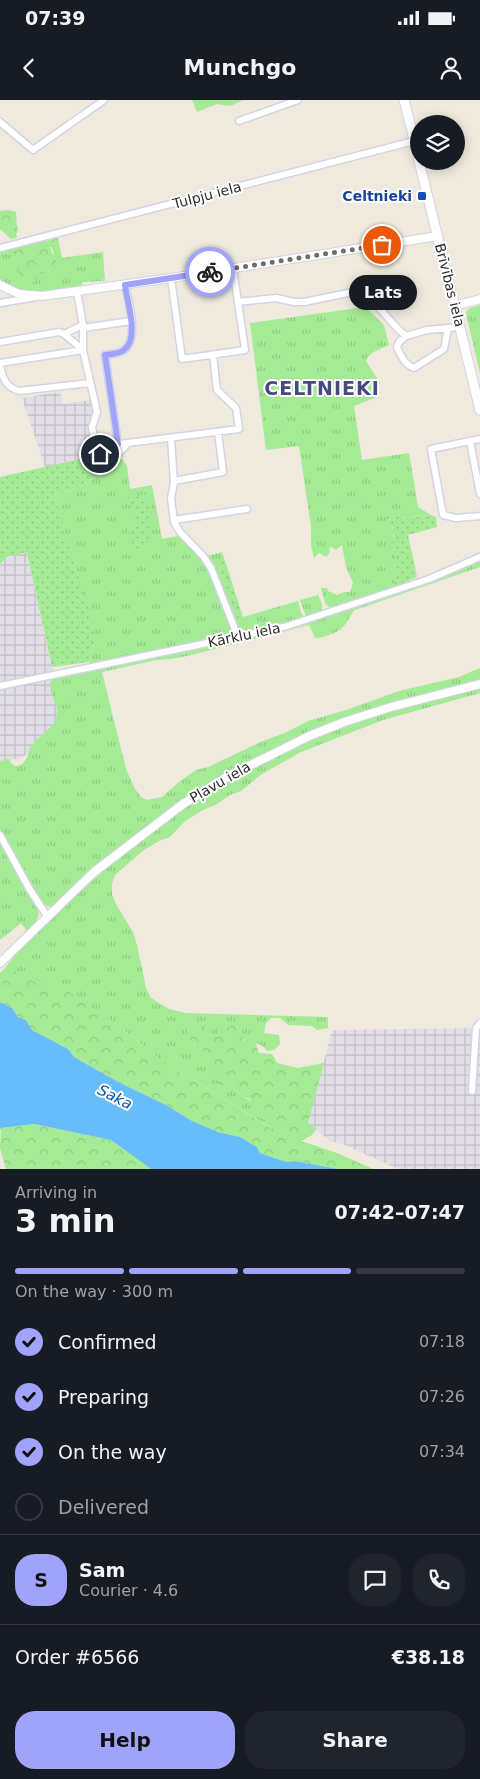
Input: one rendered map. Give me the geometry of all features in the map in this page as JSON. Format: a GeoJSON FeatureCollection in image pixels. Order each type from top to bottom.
{"type":"FeatureCollection","features":[{"type":"Feature","properties":{"kind":"main road","name":"Brīvības iela"},"geometry":{"type":"LineString","coordinates":[[404,100],[410,125]]}},
{"type":"Feature","properties":{"kind":"main road","name":"Brīvības iela"},"geometry":{"type":"LineString","coordinates":[[422,170],[480,410]]}},
{"type":"Feature","properties":{"kind":"street"},"geometry":{"type":"LineString","coordinates":[[0,122],[33,150],[104,100]]}},
{"type":"Feature","properties":{"kind":"street"},"geometry":{"type":"LineString","coordinates":[[239,122],[298,100]]}},
{"type":"Feature","properties":{"kind":"street","name":"Tulpju iela"},"geometry":{"type":"LineString","coordinates":[[0,248],[410,142]]}},
{"type":"Feature","properties":{"kind":"street"},"geometry":{"type":"LineString","coordinates":[[0,303],[438,236]]}},
{"type":"Feature","properties":{"kind":"street"},"geometry":{"type":"LineString","coordinates":[[171,278],[182,359],[245,350],[232,268]]}},
{"type":"Feature","properties":{"kind":"street"},"geometry":{"type":"LineString","coordinates":[[118,444],[105,355],[119,353],[127,348],[132,335],[125,285]]}},
{"type":"Feature","properties":{"kind":"street"},"geometry":{"type":"LineString","coordinates":[[0,286],[19,294],[42,296]]}},
{"type":"Feature","properties":{"kind":"street"},"geometry":{"type":"LineString","coordinates":[[77,292],[83,327],[83,350],[97,412],[92,430],[96,446],[102,455],[110,456],[121,453],[128,443]]}},
{"type":"Feature","properties":{"kind":"street"},"geometry":{"type":"LineString","coordinates":[[238,302],[276,298],[300,302],[355,294],[382,310],[392,324],[406,336]]}},
{"type":"Feature","properties":{"kind":"street"},"geometry":{"type":"LineString","coordinates":[[455,306],[480,299]]}},
{"type":"Feature","properties":{"kind":"street"},"geometry":{"type":"LineString","coordinates":[[64,334],[83,327],[131,321]]}},
{"type":"Feature","properties":{"kind":"street"},"geometry":{"type":"LineString","coordinates":[[448,328],[444,349],[414,368],[410,367],[397,347],[399,342],[406,336],[427,330],[448,328],[460,328]]}},
{"type":"Feature","properties":{"kind":"street"},"geometry":{"type":"LineString","coordinates":[[0,342],[59,332],[83,350]]}},
{"type":"Feature","properties":{"kind":"street"},"geometry":{"type":"LineString","coordinates":[[0,362],[83,350]]}},
{"type":"Feature","properties":{"kind":"street"},"geometry":{"type":"LineString","coordinates":[[96,446],[239,429],[236,408],[217,389],[213,355]]}},
{"type":"Feature","properties":{"kind":"street"},"geometry":{"type":"LineString","coordinates":[[0,366],[5,382],[11,388],[19,391],[90,383]]}},
{"type":"Feature","properties":{"kind":"street"},"geometry":{"type":"LineString","coordinates":[[174,481],[223,472],[218,432]]}},
{"type":"Feature","properties":{"kind":"street"},"geometry":{"type":"LineString","coordinates":[[170,438],[174,481],[171,498],[174,520],[177,528],[203,556],[211,568],[238,637]]}},
{"type":"Feature","properties":{"kind":"street"},"geometry":{"type":"LineString","coordinates":[[480,439],[431,449],[443,515],[456,518],[480,516]]}},
{"type":"Feature","properties":{"kind":"street"},"geometry":{"type":"LineString","coordinates":[[470,441],[480,494]]}},
{"type":"Feature","properties":{"kind":"street"},"geometry":{"type":"LineString","coordinates":[[174,520],[247,509]]}},
{"type":"Feature","properties":{"kind":"street","name":"Kārklu iela"},"geometry":{"type":"LineString","coordinates":[[0,686],[284,627],[429,579],[480,557]]}},
{"type":"Feature","properties":{"kind":"street","name":"Pļavu iela"},"geometry":{"type":"LineString","coordinates":[[2,961],[94,872],[183,804],[227,777],[276,751],[346,721],[391,707],[480,684]]}},
{"type":"Feature","properties":{"kind":"street"},"geometry":{"type":"LineString","coordinates":[[0,835],[30,890],[47,916]]}},
{"type":"Feature","properties":{"kind":"street"},"geometry":{"type":"LineString","coordinates":[[472,1092],[476,1028],[480,1024]]}},
{"type":"Feature","properties":{"kind":"shaded area"},"geometry":{"type":"Polygon","coordinates":[[[60,392],[63,404],[92,400],[94,413],[94,456],[45,467],[22,398],[60,392]]]}},
{"type":"Feature","properties":{"kind":"shaded area"},"geometry":{"type":"Polygon","coordinates":[[[27,552],[50,660],[68,716],[22,758],[0,762],[0,564],[5,557],[27,552]]]}},
{"type":"Feature","properties":{"kind":"shaded area"},"geometry":{"type":"Polygon","coordinates":[[[480,1028],[480,1169],[398,1169],[345,1145],[330,1141],[308,1123],[332,1030],[480,1028]]]}},
{"type":"Feature","properties":{"kind":"green space"},"geometry":{"type":"Polygon","coordinates":[[[192,100],[244,100],[230,106],[217,104],[197,112],[192,100]]]}},
{"type":"Feature","properties":{"kind":"green space"},"geometry":{"type":"Polygon","coordinates":[[[0,211],[16,212],[18,230],[16,238],[11,239],[0,229],[0,211]]]}},
{"type":"Feature","properties":{"kind":"green space"},"geometry":{"type":"Polygon","coordinates":[[[58,238],[59,244],[50,245],[52,254],[56,256],[57,275],[52,276],[51,270],[33,277],[36,280],[32,283],[29,281],[30,278],[18,278],[19,270],[13,265],[12,255],[14,251],[24,247],[34,255],[36,243],[58,238]]]}},
{"type":"Feature","properties":{"kind":"green space"},"geometry":{"type":"Polygon","coordinates":[[[36,243],[34,255],[17,249],[12,255],[22,277],[56,270],[53,250],[50,245],[59,244],[62,258],[103,252],[105,281],[82,282],[82,285],[62,289],[30,292],[11,287],[2,281],[0,279],[0,250],[36,243]]]}},
{"type":"Feature","properties":{"kind":"green space"},"geometry":{"type":"Polygon","coordinates":[[[480,305],[480,374],[466,313],[468,309],[480,305]]]}},
{"type":"Feature","properties":{"kind":"green space"},"geometry":{"type":"Polygon","coordinates":[[[365,307],[384,325],[389,345],[372,353],[366,361],[380,383],[375,398],[354,406],[362,460],[409,453],[418,507],[431,515],[399,518],[392,516],[397,573],[395,579],[398,585],[366,597],[329,607],[325,603],[321,588],[327,588],[328,591],[337,595],[350,592],[353,583],[346,567],[342,545],[336,550],[330,546],[329,554],[326,557],[319,553],[314,558],[299,446],[266,450],[250,323],[365,307]]]}},
{"type":"Feature","properties":{"kind":"green space"},"geometry":{"type":"Polygon","coordinates":[[[94,456],[97,472],[87,484],[54,495],[92,620],[95,640],[89,662],[52,667],[27,552],[6,557],[0,564],[0,477],[94,456]]]}},
{"type":"Feature","properties":{"kind":"green space"},"geometry":{"type":"Polygon","coordinates":[[[122,459],[127,466],[130,489],[152,485],[162,539],[178,536],[207,565],[231,630],[229,635],[89,664],[95,640],[54,495],[87,484],[97,472],[96,463],[122,459]]]}},
{"type":"Feature","properties":{"kind":"green space"},"geometry":{"type":"Polygon","coordinates":[[[146,494],[154,520],[147,522],[154,540],[145,546],[140,553],[136,553],[128,529],[138,524],[127,498],[146,494]]]}},
{"type":"Feature","properties":{"kind":"green space"},"geometry":{"type":"Polygon","coordinates":[[[389,512],[403,518],[431,515],[436,517],[437,527],[408,535],[417,577],[398,585],[395,579],[397,573],[392,525],[387,524],[386,515],[389,512]]]}},
{"type":"Feature","properties":{"kind":"green space"},"geometry":{"type":"Polygon","coordinates":[[[222,552],[225,561],[218,563],[236,619],[298,601],[304,617],[286,623],[246,631],[238,627],[216,570],[207,556],[222,552]]]}},
{"type":"Feature","properties":{"kind":"green space"},"geometry":{"type":"Polygon","coordinates":[[[225,561],[243,617],[236,619],[218,563],[225,561]]]}},
{"type":"Feature","properties":{"kind":"green space"},"geometry":{"type":"Polygon","coordinates":[[[480,561],[480,567],[355,610],[343,627],[326,636],[315,638],[309,625],[187,656],[157,660],[102,672],[126,769],[135,789],[141,797],[147,800],[162,797],[196,770],[208,767],[308,721],[399,691],[459,677],[480,668],[480,679],[371,711],[300,737],[266,752],[232,770],[180,802],[107,859],[55,905],[48,907],[45,905],[31,886],[0,830],[0,761],[9,759],[12,764],[19,766],[23,763],[32,745],[55,722],[57,708],[50,686],[54,677],[136,662],[298,627],[430,583],[480,561]]]}},
{"type":"Feature","properties":{"kind":"green space"},"geometry":{"type":"Polygon","coordinates":[[[318,595],[322,604],[322,610],[312,616],[306,616],[300,600],[318,595]]]}},
{"type":"Feature","properties":{"kind":"green space"},"geometry":{"type":"Polygon","coordinates":[[[480,688],[480,693],[383,720],[301,752],[262,774],[241,791],[230,795],[184,822],[170,837],[144,850],[115,875],[112,883],[112,894],[133,932],[146,988],[151,998],[169,1009],[186,1013],[328,1017],[328,1028],[317,1030],[312,1026],[288,1025],[280,1018],[271,1018],[266,1023],[264,1033],[279,1035],[280,1044],[274,1050],[267,1051],[261,1045],[245,1040],[229,1027],[218,1031],[216,1036],[206,1035],[205,1022],[195,1041],[222,1068],[230,1085],[258,1106],[257,1112],[262,1118],[270,1121],[273,1129],[160,1059],[115,1023],[5,968],[45,922],[136,844],[198,798],[282,752],[352,723],[399,708],[480,688]]]}},
{"type":"Feature","properties":{"kind":"green space"},"geometry":{"type":"Polygon","coordinates":[[[0,839],[37,906],[38,917],[27,931],[21,923],[0,940],[0,839]]]}},
{"type":"Feature","properties":{"kind":"green space"},"geometry":{"type":"Polygon","coordinates":[[[5,968],[69,992],[115,1023],[160,1059],[272,1129],[270,1122],[256,1112],[258,1106],[252,1103],[250,1099],[242,1096],[232,1087],[218,1085],[216,1078],[222,1069],[209,1061],[210,1057],[196,1044],[186,1038],[189,1028],[194,1024],[205,1021],[206,1035],[216,1036],[218,1031],[216,1028],[221,1024],[229,1027],[235,1024],[244,1040],[255,1042],[259,1053],[272,1054],[277,1063],[298,1068],[324,1063],[308,1123],[316,1129],[312,1135],[301,1141],[337,1153],[373,1169],[338,1169],[294,1161],[286,1162],[260,1153],[257,1147],[240,1137],[218,1132],[192,1121],[166,1105],[120,1083],[74,1057],[68,1049],[32,1030],[26,1020],[18,1017],[12,1008],[0,1002],[0,973],[5,968]]]}},
{"type":"Feature","properties":{"kind":"green space"},"geometry":{"type":"Polygon","coordinates":[[[34,1124],[111,1140],[151,1169],[6,1169],[0,1148],[1,1128],[34,1124]]]}},
{"type":"Feature","properties":{"kind":"water","name":"Saka"},"geometry":{"type":"Polygon","coordinates":[[[0,1002],[12,1008],[18,1017],[26,1020],[32,1030],[68,1049],[74,1057],[120,1083],[166,1105],[192,1121],[218,1132],[240,1137],[257,1147],[260,1153],[286,1162],[294,1161],[338,1169],[151,1169],[111,1140],[34,1124],[1,1128],[0,1130],[0,1002]]]}},
{"type":"Feature","properties":{"kind":"way so far"},"geometry":{"type":"LineString","coordinates":[[210,272],[382,245]]}},
{"type":"Feature","properties":{"kind":"place","name":"Celtnieki"},"geometry":{"type":"Point","coordinates":[422,196]}},
{"type":"Feature","properties":{"kind":"place","name":"Lats"},"geometry":{"type":"Point","coordinates":[382,245]}},
{"type":"Feature","properties":{"kind":"district","name":"CELTNIEKI"},"geometry":{"type":"Point","coordinates":[322,388]}},
{"type":"Feature","properties":{"kind":"route"},"geometry":{"type":"LineString","coordinates":[[100,454],[96,446],[118,444],[105,355],[125,350],[133,332],[125,285],[210,272]]}}]}
